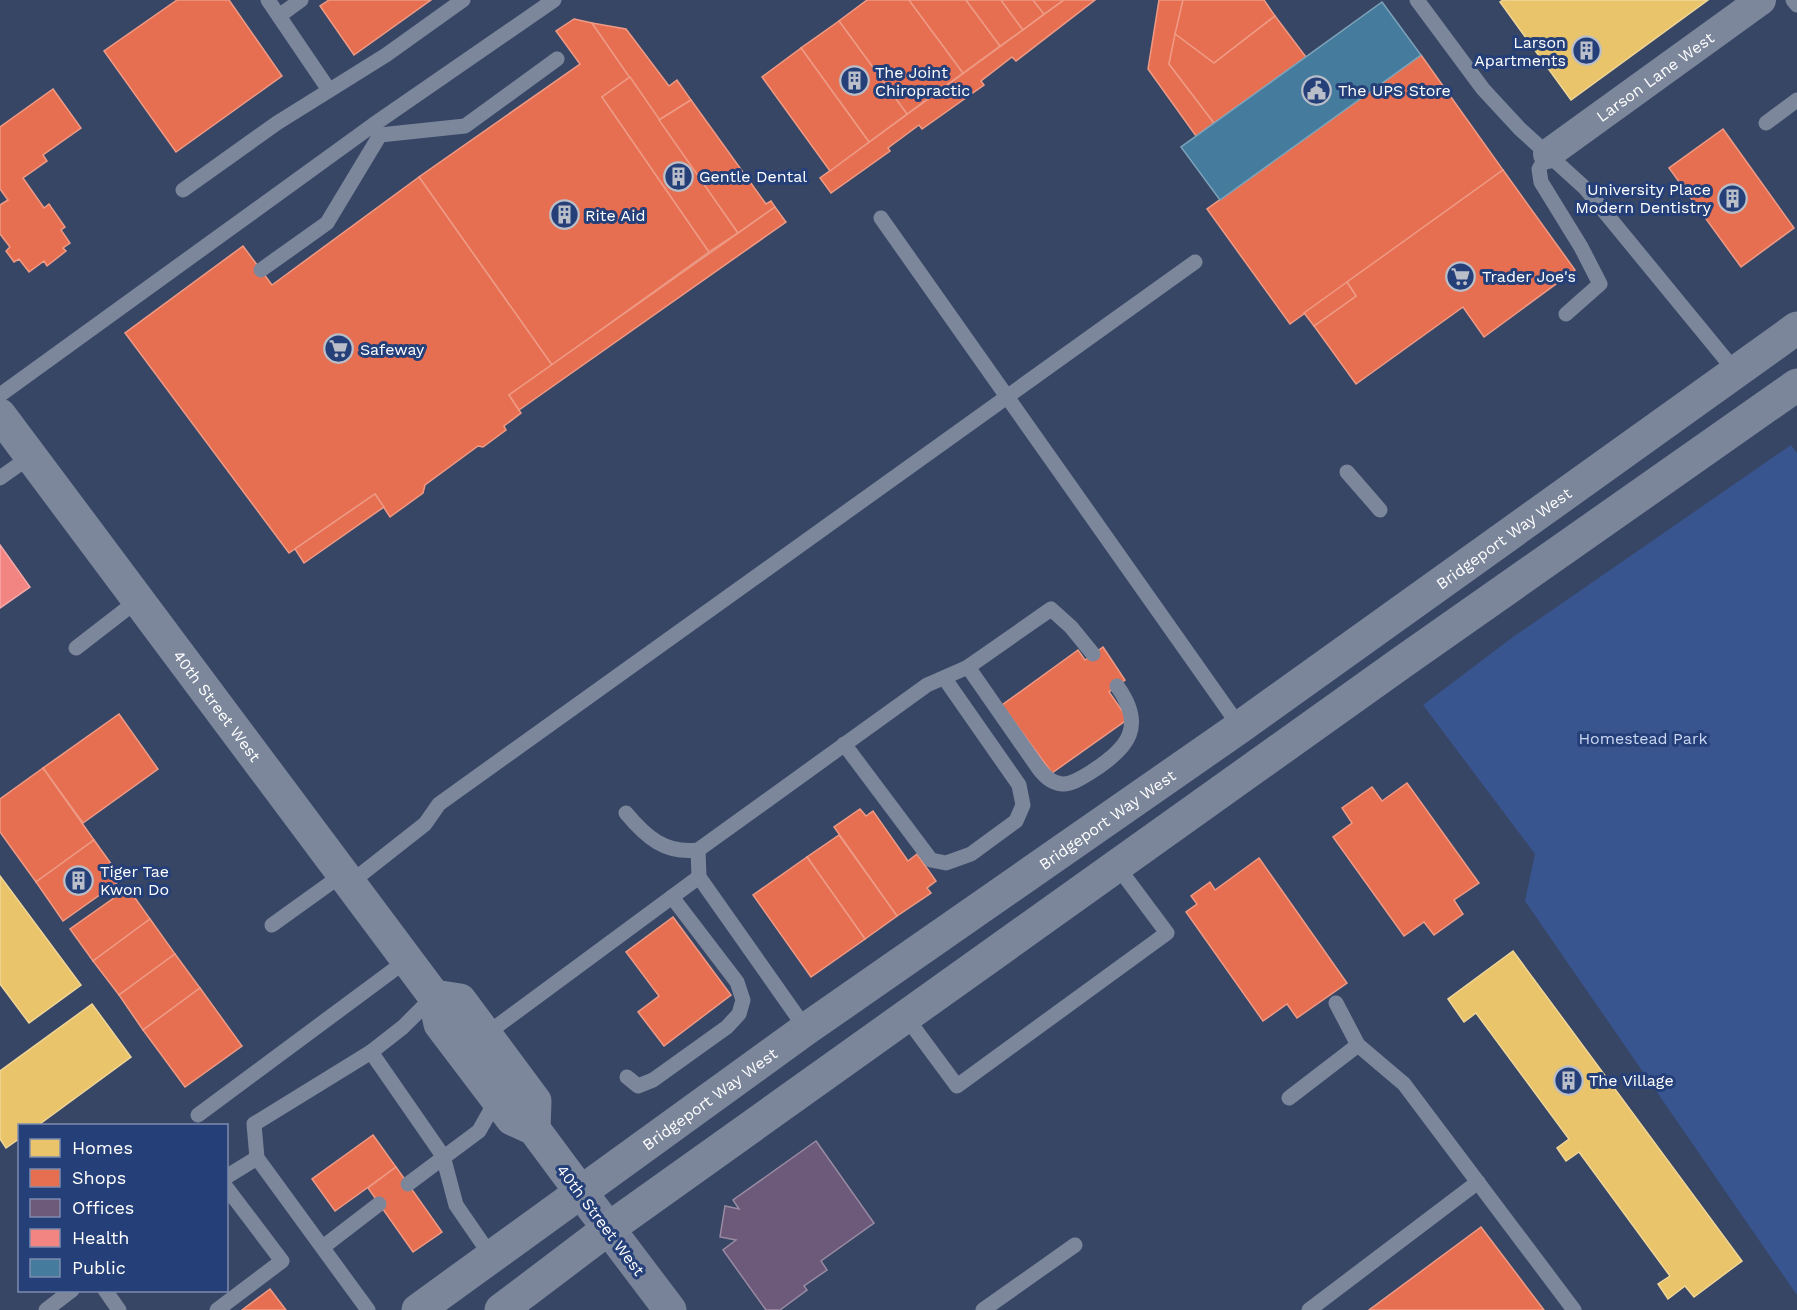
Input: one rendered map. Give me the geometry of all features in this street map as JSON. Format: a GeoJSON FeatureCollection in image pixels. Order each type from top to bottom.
{"type":"FeatureCollection","features":[{"type":"Feature","properties":{"kind":"main road","name":"Bridgeport Way West"},"geometry":{"type":"LineString","coordinates":[[418,1310],[806,1029],[1240,727],[1797,328]]}},
{"type":"Feature","properties":{"kind":"main road"},"geometry":{"type":"LineString","coordinates":[[501,1310],[608,1229],[1401,663],[1797,385]]}},
{"type":"Feature","properties":{"kind":"main road","name":"40th Street West"},"geometry":{"type":"LineString","coordinates":[[580,1191],[670,1310]]}},
{"type":"Feature","properties":{"kind":"street","name":"Larson Lane West"},"geometry":{"type":"LineString","coordinates":[[1548,154],[1761,0]]}},
{"type":"Feature","properties":{"kind":"street","name":"40th Street West"},"geometry":{"type":"LineString","coordinates":[[0,415],[434,996],[440,1024],[512,1119],[534,1129],[580,1191]]}},
{"type":"Feature","properties":{"kind":"street"},"geometry":{"type":"LineString","coordinates":[[434,996],[460,1000],[535,1101],[534,1129]]}},
{"type":"Feature","properties":{"kind":"lane"},"geometry":{"type":"LineString","coordinates":[[268,0],[329,90]]}},
{"type":"Feature","properties":{"kind":"lane"},"geometry":{"type":"LineString","coordinates":[[279,16],[301,0]]}},
{"type":"Feature","properties":{"kind":"lane"},"geometry":{"type":"LineString","coordinates":[[183,190],[277,123],[386,55],[464,0]]}},
{"type":"Feature","properties":{"kind":"lane"},"geometry":{"type":"LineString","coordinates":[[0,395],[376,130],[554,0]]}},
{"type":"Feature","properties":{"kind":"lane"},"geometry":{"type":"LineString","coordinates":[[1417,0],[1483,88],[1520,129],[1585,188],[1736,372]]}},
{"type":"Feature","properties":{"kind":"lane"},"geometry":{"type":"LineString","coordinates":[[1793,0],[1797,5]]}},
{"type":"Feature","properties":{"kind":"lane"},"geometry":{"type":"LineString","coordinates":[[376,130],[465,126],[557,59]]}},
{"type":"Feature","properties":{"kind":"lane"},"geometry":{"type":"LineString","coordinates":[[1766,123],[1797,100]]}},
{"type":"Feature","properties":{"kind":"lane"},"geometry":{"type":"LineString","coordinates":[[261,270],[327,223],[376,130]]}},
{"type":"Feature","properties":{"kind":"lane"},"geometry":{"type":"LineString","coordinates":[[1548,154],[1539,169],[1541,182],[1581,247],[1600,284],[1566,314]]}},
{"type":"Feature","properties":{"kind":"lane"},"geometry":{"type":"LineString","coordinates":[[881,218],[1240,727]]}},
{"type":"Feature","properties":{"kind":"lane"},"geometry":{"type":"LineString","coordinates":[[272,925],[425,825],[439,804],[1195,262]]}},
{"type":"Feature","properties":{"kind":"lane"},"geometry":{"type":"LineString","coordinates":[[0,478],[31,456]]}},
{"type":"Feature","properties":{"kind":"lane"},"geometry":{"type":"LineString","coordinates":[[1347,472],[1380,510]]}},
{"type":"Feature","properties":{"kind":"lane"},"geometry":{"type":"LineString","coordinates":[[76,648],[138,600]]}},
{"type":"Feature","properties":{"kind":"lane"},"geometry":{"type":"LineString","coordinates":[[626,813],[659,845],[681,851],[698,850],[927,685],[968,667],[1051,609],[1071,627],[1093,654]]}},
{"type":"Feature","properties":{"kind":"lane"},"geometry":{"type":"LineString","coordinates":[[968,667],[1039,769],[1048,780],[1063,785],[1079,779],[1111,759],[1126,742],[1133,724],[1129,703],[1117,686]]}},
{"type":"Feature","properties":{"kind":"lane"},"geometry":{"type":"LineString","coordinates":[[844,744],[932,860],[946,863],[971,854],[1016,821],[1023,805],[1019,785],[945,679]]}},
{"type":"Feature","properties":{"kind":"lane"},"geometry":{"type":"LineString","coordinates":[[698,850],[699,877],[806,1029]]}},
{"type":"Feature","properties":{"kind":"lane"},"geometry":{"type":"LineString","coordinates":[[906,1017],[957,1086],[1167,933],[1117,866]]}},
{"type":"Feature","properties":{"kind":"lane"},"geometry":{"type":"LineString","coordinates":[[485,1035],[699,877]]}},
{"type":"Feature","properties":{"kind":"lane"},"geometry":{"type":"LineString","coordinates":[[627,1077],[638,1086],[653,1080],[727,1027],[739,1014],[743,1000],[737,982],[672,897]]}},
{"type":"Feature","properties":{"kind":"lane"},"geometry":{"type":"LineString","coordinates":[[198,1115],[407,960]]}},
{"type":"Feature","properties":{"kind":"lane"},"geometry":{"type":"LineString","coordinates":[[368,1310],[256,1158],[254,1124],[371,1052],[403,1027],[434,996]]}},
{"type":"Feature","properties":{"kind":"lane"},"geometry":{"type":"LineString","coordinates":[[1336,1003],[1359,1045],[1404,1084],[1574,1310]]}},
{"type":"Feature","properties":{"kind":"lane"},"geometry":{"type":"LineString","coordinates":[[1289,1098],[1359,1045]]}},
{"type":"Feature","properties":{"kind":"lane"},"geometry":{"type":"LineString","coordinates":[[371,1052],[443,1156],[456,1204],[491,1256]]}},
{"type":"Feature","properties":{"kind":"lane"},"geometry":{"type":"LineString","coordinates":[[408,1184],[479,1131],[497,1099]]}},
{"type":"Feature","properties":{"kind":"lane"},"geometry":{"type":"LineString","coordinates":[[228,1176],[256,1158]]}},
{"type":"Feature","properties":{"kind":"lane"},"geometry":{"type":"LineString","coordinates":[[1309,1310],[1478,1182]]}},
{"type":"Feature","properties":{"kind":"lane"},"geometry":{"type":"LineString","coordinates":[[217,1310],[282,1261],[228,1190]]}},
{"type":"Feature","properties":{"kind":"lane"},"geometry":{"type":"LineString","coordinates":[[323,1247],[379,1204]]}},
{"type":"Feature","properties":{"kind":"lane"},"geometry":{"type":"LineString","coordinates":[[983,1310],[1075,1245]]}},
{"type":"Feature","properties":{"kind":"lane"},"geometry":{"type":"LineString","coordinates":[[46,1310],[69,1292]]}},
{"type":"Feature","properties":{"kind":"lane"},"geometry":{"type":"LineString","coordinates":[[106,1292],[119,1310]]}},
{"type":"Feature","properties":{"kind":"green space","name":"Homestead Park"},"geometry":{"type":"Polygon","coordinates":[[[1791,445],[1797,453],[1797,1295],[1525,901],[1535,854],[1423,705],[1513,637],[1791,445]]]}},
{"type":"Feature","properties":{"kind":"building: Homes","name":"Larson Apartments"},"geometry":{"type":"Polygon","coordinates":[[[1503,0],[1708,0],[1571,100],[1500,2],[1503,0]]]}},
{"type":"Feature","properties":{"kind":"building: Homes"},"geometry":{"type":"Polygon","coordinates":[[[0,876],[81,985],[29,1023],[0,984],[0,876]]]}},
{"type":"Feature","properties":{"kind":"building: Homes","name":"The Village"},"geometry":{"type":"Polygon","coordinates":[[[1513,951],[1742,1261],[1694,1297],[1685,1286],[1668,1299],[1658,1284],[1670,1276],[1579,1152],[1566,1161],[1557,1148],[1569,1139],[1476,1013],[1464,1022],[1448,999],[1513,951]]]}},
{"type":"Feature","properties":{"kind":"building: Homes"},"geometry":{"type":"Polygon","coordinates":[[[92,1004],[131,1057],[40,1124],[18,1124],[18,1139],[6,1148],[0,1139],[0,1071],[92,1004]]]}},
{"type":"Feature","properties":{"kind":"building: Shops"},"geometry":{"type":"Polygon","coordinates":[[[177,0],[229,0],[282,76],[176,152],[104,51],[177,0]]]}},
{"type":"Feature","properties":{"kind":"building: Shops"},"geometry":{"type":"Polygon","coordinates":[[[329,0],[431,0],[354,55],[320,6],[329,0]]]}},
{"type":"Feature","properties":{"kind":"building: Shops"},"geometry":{"type":"Polygon","coordinates":[[[867,0],[909,0],[963,73],[907,114],[839,21],[867,0]]]}},
{"type":"Feature","properties":{"kind":"building: Shops"},"geometry":{"type":"Polygon","coordinates":[[[909,0],[966,0],[1000,46],[963,73],[909,0]]]}},
{"type":"Feature","properties":{"kind":"building: Shops"},"geometry":{"type":"Polygon","coordinates":[[[966,0],[1001,0],[1023,30],[1000,46],[966,0]]]}},
{"type":"Feature","properties":{"kind":"building: Shops"},"geometry":{"type":"Polygon","coordinates":[[[1001,0],[1033,0],[1044,14],[1023,30],[1001,0]]]}},
{"type":"Feature","properties":{"kind":"building: Shops"},"geometry":{"type":"Polygon","coordinates":[[[1033,0],[1064,0],[1044,14],[1033,0]]]}},
{"type":"Feature","properties":{"kind":"building: Shops"},"geometry":{"type":"Polygon","coordinates":[[[1064,0],[1095,0],[1016,61],[1012,57],[981,81],[984,85],[922,129],[919,125],[888,148],[890,151],[831,193],[820,178],[1064,0]]]}},
{"type":"Feature","properties":{"kind":"building: Shops"},"geometry":{"type":"Polygon","coordinates":[[[1159,0],[1183,0],[1169,64],[1214,123],[1196,136],[1148,69],[1159,0]]]}},
{"type":"Feature","properties":{"kind":"building: Shops"},"geometry":{"type":"Polygon","coordinates":[[[1183,0],[1264,0],[1275,16],[1214,63],[1175,34],[1183,0]]]}},
{"type":"Feature","properties":{"kind":"building: Shops"},"geometry":{"type":"Polygon","coordinates":[[[1275,16],[1306,57],[1214,123],[1169,64],[1175,34],[1214,63],[1275,16]]]}},
{"type":"Feature","properties":{"kind":"building: Shops","name":"Rite Aid"},"geometry":{"type":"Polygon","coordinates":[[[574,19],[592,23],[630,77],[602,97],[709,252],[552,365],[419,177],[580,64],[556,31],[574,19]]]}},
{"type":"Feature","properties":{"kind":"building: Shops","name":"The Joint Chiropractic"},"geometry":{"type":"Polygon","coordinates":[[[839,21],[907,114],[869,142],[801,48],[839,21]]]}},
{"type":"Feature","properties":{"kind":"building: Shops"},"geometry":{"type":"Polygon","coordinates":[[[592,23],[626,29],[669,86],[677,80],[691,100],[659,120],[592,23]]]}},
{"type":"Feature","properties":{"kind":"building: Shops"},"geometry":{"type":"Polygon","coordinates":[[[801,48],[869,142],[830,171],[762,77],[801,48]]]}},
{"type":"Feature","properties":{"kind":"building: Shops"},"geometry":{"type":"Polygon","coordinates":[[[1421,55],[1503,170],[1290,324],[1207,209],[1421,55]]]}},
{"type":"Feature","properties":{"kind":"building: Shops","name":"Gentle Dental"},"geometry":{"type":"Polygon","coordinates":[[[630,77],[738,233],[709,252],[602,97],[630,77]]]}},
{"type":"Feature","properties":{"kind":"building: Shops"},"geometry":{"type":"Polygon","coordinates":[[[53,89],[81,128],[43,155],[47,161],[23,178],[44,208],[49,204],[65,227],[61,230],[70,243],[63,248],[66,251],[47,266],[44,261],[29,272],[19,259],[14,262],[6,251],[10,247],[0,234],[0,205],[8,200],[0,189],[0,127],[53,89]]]}},
{"type":"Feature","properties":{"kind":"building: Shops"},"geometry":{"type":"Polygon","coordinates":[[[691,100],[766,204],[771,201],[775,207],[738,233],[659,120],[691,100]]]}},
{"type":"Feature","properties":{"kind":"building: Shops","name":"University Place Modern Dentistry"},"geometry":{"type":"Polygon","coordinates":[[[1723,129],[1794,228],[1741,267],[1669,168],[1723,129]]]}},
{"type":"Feature","properties":{"kind":"building: Shops","name":"Trader Joe's"},"geometry":{"type":"Polygon","coordinates":[[[1503,170],[1575,270],[1484,337],[1463,307],[1356,384],[1314,326],[1356,296],[1347,282],[1503,170]]]}},
{"type":"Feature","properties":{"kind":"building: Shops","name":"Safeway"},"geometry":{"type":"Polygon","coordinates":[[[419,177],[552,365],[509,395],[521,413],[504,426],[506,430],[483,447],[478,446],[425,485],[423,493],[390,517],[375,494],[289,553],[125,333],[243,246],[272,285],[419,177]]]}},
{"type":"Feature","properties":{"kind":"building: Shops"},"geometry":{"type":"Polygon","coordinates":[[[775,207],[786,222],[519,410],[509,395],[775,207]]]}},
{"type":"Feature","properties":{"kind":"building: Shops"},"geometry":{"type":"Polygon","coordinates":[[[1347,282],[1356,296],[1314,326],[1304,313],[1347,282]]]}},
{"type":"Feature","properties":{"kind":"building: Shops"},"geometry":{"type":"Polygon","coordinates":[[[375,494],[384,507],[304,563],[295,549],[375,494]]]}},
{"type":"Feature","properties":{"kind":"building: Shops"},"geometry":{"type":"Polygon","coordinates":[[[1103,647],[1125,680],[1109,692],[1128,719],[1052,773],[1002,705],[1078,650],[1085,660],[1103,647]]]}},
{"type":"Feature","properties":{"kind":"building: Shops"},"geometry":{"type":"Polygon","coordinates":[[[119,714],[158,769],[83,823],[43,768],[119,714]]]}},
{"type":"Feature","properties":{"kind":"building: Shops"},"geometry":{"type":"Polygon","coordinates":[[[43,768],[94,840],[36,882],[0,832],[0,799],[43,768]]]}},
{"type":"Feature","properties":{"kind":"building: Shops"},"geometry":{"type":"Polygon","coordinates":[[[1407,783],[1479,883],[1454,900],[1463,914],[1434,935],[1424,922],[1404,936],[1333,837],[1352,823],[1342,808],[1372,787],[1382,801],[1407,783]]]}},
{"type":"Feature","properties":{"kind":"building: Shops"},"geometry":{"type":"Polygon","coordinates":[[[860,809],[866,816],[873,811],[908,861],[917,854],[936,881],[927,888],[931,893],[897,916],[834,827],[860,809]]]}},
{"type":"Feature","properties":{"kind":"building: Shops"},"geometry":{"type":"Polygon","coordinates":[[[839,835],[897,916],[865,939],[807,857],[839,835]]]}},
{"type":"Feature","properties":{"kind":"building: Shops","name":"Tiger Tae Kwon Do"},"geometry":{"type":"Polygon","coordinates":[[[94,840],[122,879],[63,921],[36,882],[94,840]]]}},
{"type":"Feature","properties":{"kind":"building: Shops"},"geometry":{"type":"Polygon","coordinates":[[[807,857],[865,939],[811,977],[753,895],[807,857]]]}},
{"type":"Feature","properties":{"kind":"building: Shops"},"geometry":{"type":"Polygon","coordinates":[[[1259,858],[1347,983],[1297,1018],[1287,1004],[1263,1021],[1186,912],[1197,904],[1191,896],[1210,882],[1215,890],[1259,858]]]}},
{"type":"Feature","properties":{"kind":"building: Shops"},"geometry":{"type":"Polygon","coordinates":[[[128,888],[150,919],[93,961],[70,929],[128,888]]]}},
{"type":"Feature","properties":{"kind":"building: Shops"},"geometry":{"type":"Polygon","coordinates":[[[673,917],[731,995],[664,1046],[638,1012],[659,996],[626,952],[673,917]]]}},
{"type":"Feature","properties":{"kind":"building: Shops"},"geometry":{"type":"Polygon","coordinates":[[[150,919],[175,954],[119,995],[93,961],[150,919]]]}},
{"type":"Feature","properties":{"kind":"building: Shops"},"geometry":{"type":"Polygon","coordinates":[[[175,954],[200,988],[143,1030],[119,995],[175,954]]]}},
{"type":"Feature","properties":{"kind":"building: Shops"},"geometry":{"type":"Polygon","coordinates":[[[200,988],[242,1046],[185,1087],[143,1030],[200,988]]]}},
{"type":"Feature","properties":{"kind":"building: Shops"},"geometry":{"type":"Polygon","coordinates":[[[373,1135],[396,1167],[335,1211],[312,1179],[373,1135]]]}},
{"type":"Feature","properties":{"kind":"building: Shops"},"geometry":{"type":"Polygon","coordinates":[[[396,1167],[442,1232],[413,1252],[368,1188],[396,1167]]]}},
{"type":"Feature","properties":{"kind":"building: Shops"},"geometry":{"type":"Polygon","coordinates":[[[1481,1227],[1544,1310],[1369,1310],[1481,1227]]]}},
{"type":"Feature","properties":{"kind":"building: Shops"},"geometry":{"type":"Polygon","coordinates":[[[270,1289],[286,1310],[242,1310],[270,1289]]]}},
{"type":"Feature","properties":{"kind":"building: Offices"},"geometry":{"type":"Polygon","coordinates":[[[816,1141],[874,1223],[821,1261],[827,1270],[804,1286],[807,1290],[780,1310],[766,1310],[723,1250],[736,1240],[720,1237],[725,1206],[739,1209],[733,1200],[816,1141]]]}},
{"type":"Feature","properties":{"kind":"building: Health"},"geometry":{"type":"Polygon","coordinates":[[[0,545],[30,587],[0,608],[0,545]]]}},
{"type":"Feature","properties":{"kind":"building: Public","name":"The UPS Store"},"geometry":{"type":"Polygon","coordinates":[[[1382,2],[1421,55],[1220,200],[1181,147],[1382,2]]]}},
{"type":"Feature","properties":{"kind":"place","name":"Larson Apartments"},"geometry":{"type":"Point","coordinates":[1587,51]}},
{"type":"Feature","properties":{"kind":"place","name":"The Joint Chiropractic"},"geometry":{"type":"Point","coordinates":[854,81]}},
{"type":"Feature","properties":{"kind":"place","name":"The UPS Store"},"geometry":{"type":"Point","coordinates":[1317,90]}},
{"type":"Feature","properties":{"kind":"place","name":"Gentle Dental"},"geometry":{"type":"Point","coordinates":[678,176]}},
{"type":"Feature","properties":{"kind":"place","name":"University Place Modern Dentistry"},"geometry":{"type":"Point","coordinates":[1732,198]}},
{"type":"Feature","properties":{"kind":"place","name":"Rite Aid"},"geometry":{"type":"Point","coordinates":[564,215]}},
{"type":"Feature","properties":{"kind":"place","name":"Trader Joe's"},"geometry":{"type":"Point","coordinates":[1461,276]}},
{"type":"Feature","properties":{"kind":"place","name":"Safeway"},"geometry":{"type":"Point","coordinates":[339,349]}},
{"type":"Feature","properties":{"kind":"place","name":"Tiger Tae Kwon Do"},"geometry":{"type":"Point","coordinates":[79,880]}},
{"type":"Feature","properties":{"kind":"place","name":"The Village"},"geometry":{"type":"Point","coordinates":[1568,1080]}}]}
